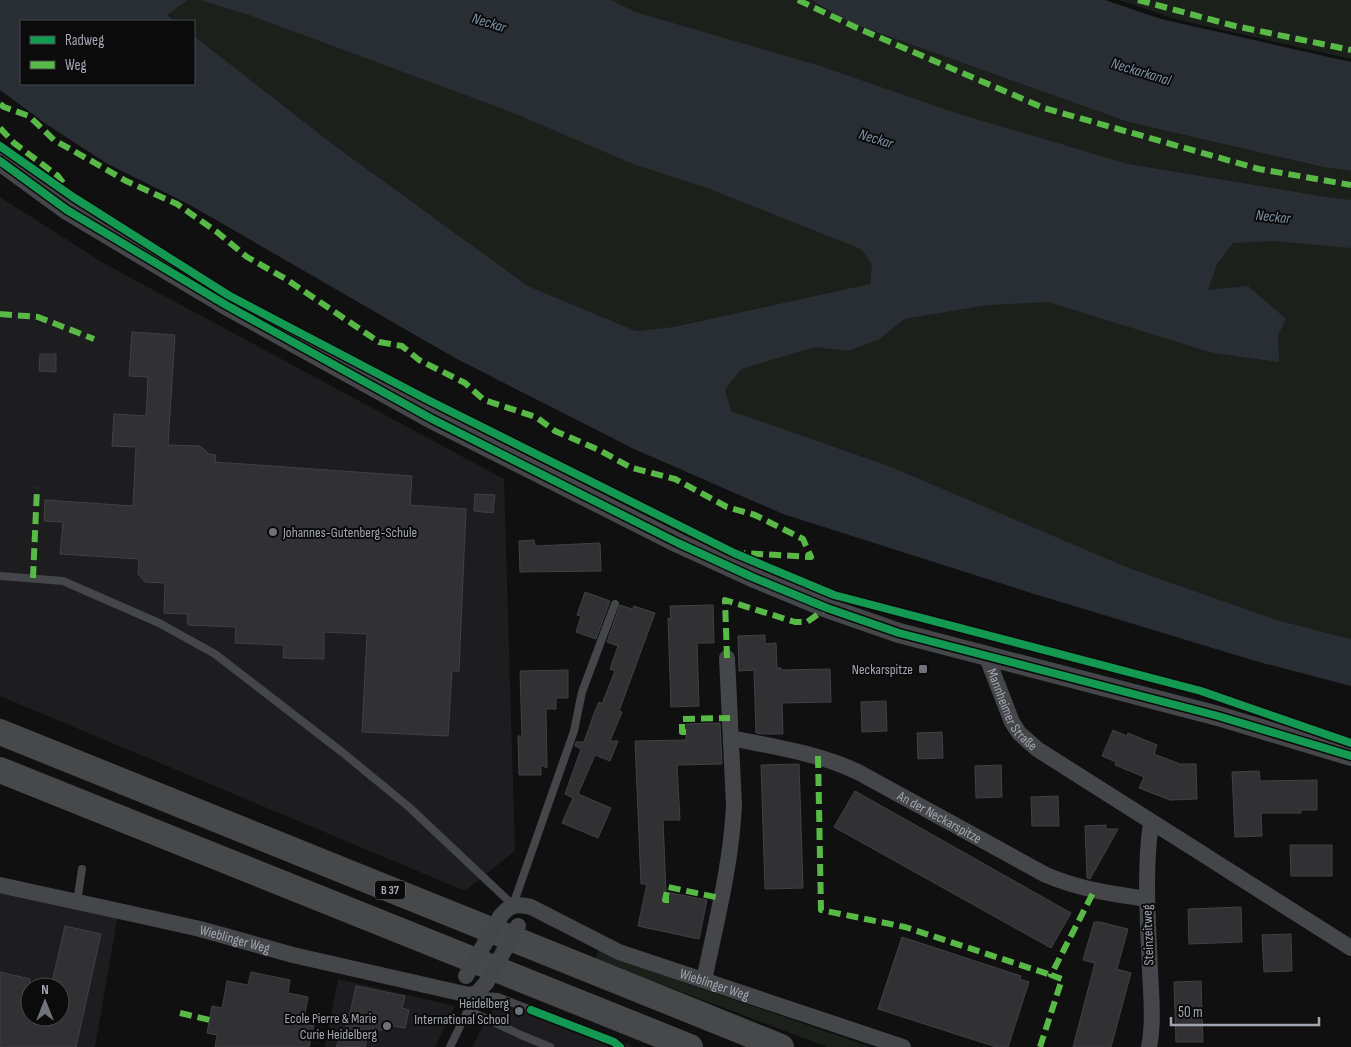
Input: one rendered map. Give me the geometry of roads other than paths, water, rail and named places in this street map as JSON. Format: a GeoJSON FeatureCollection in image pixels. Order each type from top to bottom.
{"type":"FeatureCollection","features":[{"type":"Feature","properties":{"kind":"highway","name":"B 37"},"geometry":{"type":"LineString","coordinates":[[0,732],[781,1047]]}},
{"type":"Feature","properties":{"kind":"highway","name":"B 37"},"geometry":{"type":"LineString","coordinates":[[0,770],[690,1047]]}},
{"type":"Feature","properties":{"kind":"street","name":"Mannheimer Straße"},"geometry":{"type":"LineString","coordinates":[[0,161],[67,210],[226,305],[432,418],[678,543],[752,577],[827,608],[899,633],[986,655],[1012,722],[1019,733],[1036,749],[1351,948]]}},
{"type":"Feature","properties":{"kind":"street"},"geometry":{"type":"LineString","coordinates":[[986,655],[1218,716],[1351,756]]}},
{"type":"Feature","properties":{"kind":"street"},"geometry":{"type":"LineString","coordinates":[[704,980],[733,826],[734,806],[727,658]]}},
{"type":"Feature","properties":{"kind":"street","name":"An der Neckarspitze"},"geometry":{"type":"LineString","coordinates":[[731,738],[818,756],[837,762],[1067,884],[1147,899]]}},
{"type":"Feature","properties":{"kind":"street","name":"Steinzeitweg"},"geometry":{"type":"LineString","coordinates":[[1149,1047],[1151,997],[1147,850],[1151,822]]}},
{"type":"Feature","properties":{"kind":"street","name":"Wieblinger Weg"},"geometry":{"type":"LineString","coordinates":[[0,886],[181,924],[468,1002]]}},
{"type":"Feature","properties":{"kind":"street"},"geometry":{"type":"LineString","coordinates":[[468,1002],[466,976],[500,917],[506,909],[513,905]]}},
{"type":"Feature","properties":{"kind":"street","name":"Wieblinger Weg"},"geometry":{"type":"LineString","coordinates":[[513,905],[531,906],[619,952],[903,1047]]}},
{"type":"Feature","properties":{"kind":"street"},"geometry":{"type":"LineString","coordinates":[[468,1002],[486,983],[531,906]]}},
{"type":"Feature","properties":{"kind":"lane"},"geometry":{"type":"LineString","coordinates":[[0,576],[63,581],[159,622],[215,654],[342,752],[409,807],[513,905],[574,731],[582,692],[615,604]]}},
{"type":"Feature","properties":{"kind":"lane"},"geometry":{"type":"LineString","coordinates":[[77,902],[82,869]]}},
{"type":"Feature","properties":{"kind":"lane"},"geometry":{"type":"LineString","coordinates":[[468,1002],[498,997],[531,1010]]}},
{"type":"Feature","properties":{"kind":"lane"},"geometry":{"type":"LineString","coordinates":[[450,1047],[468,1002]]}},
{"type":"Feature","properties":{"kind":"lane"},"geometry":{"type":"LineString","coordinates":[[468,1002],[550,1047]]}},
{"type":"Feature","properties":{"kind":"water","name":"Neckar"},"geometry":{"type":"Polygon","coordinates":[[[0,0],[188,0],[167,15],[173,20],[20,20],[20,85],[195,85],[195,37],[334,145],[528,286],[636,331],[674,327],[870,284],[872,265],[861,249],[707,188],[633,164],[506,110],[249,15],[200,0],[611,0],[635,12],[817,65],[959,114],[1128,164],[1351,200],[1351,248],[1274,241],[1233,243],[1217,264],[1208,290],[1248,286],[1286,319],[1278,335],[1279,362],[1213,353],[1048,302],[988,305],[904,319],[880,339],[848,351],[815,347],[741,369],[725,390],[731,411],[889,466],[1129,568],[1277,620],[1351,639],[1351,686],[1259,662],[1031,593],[783,514],[634,449],[455,358],[190,205],[106,163],[46,124],[0,90],[0,0]]]}},
{"type":"Feature","properties":{"kind":"water","name":"Neckarkanal"},"geometry":{"type":"Polygon","coordinates":[[[811,0],[1105,0],[1161,19],[1351,62],[1351,171],[1323,167],[1128,122],[851,23],[811,0]]]}},
{"type":"Feature","properties":{"kind":"place","name":"Johannes-Gutenberg-Schule"},"geometry":{"type":"Point","coordinates":[273,532]}},
{"type":"Feature","properties":{"kind":"place","name":"Neckarspitze"},"geometry":{"type":"Point","coordinates":[923,669]}},
{"type":"Feature","properties":{"kind":"place","name":"Heidelberg International School"},"geometry":{"type":"Point","coordinates":[519,1011]}},
{"type":"Feature","properties":{"kind":"place","name":"Ecole Pierre & Marie Curie Heidelberg"},"geometry":{"type":"Point","coordinates":[387,1026]}}]}
